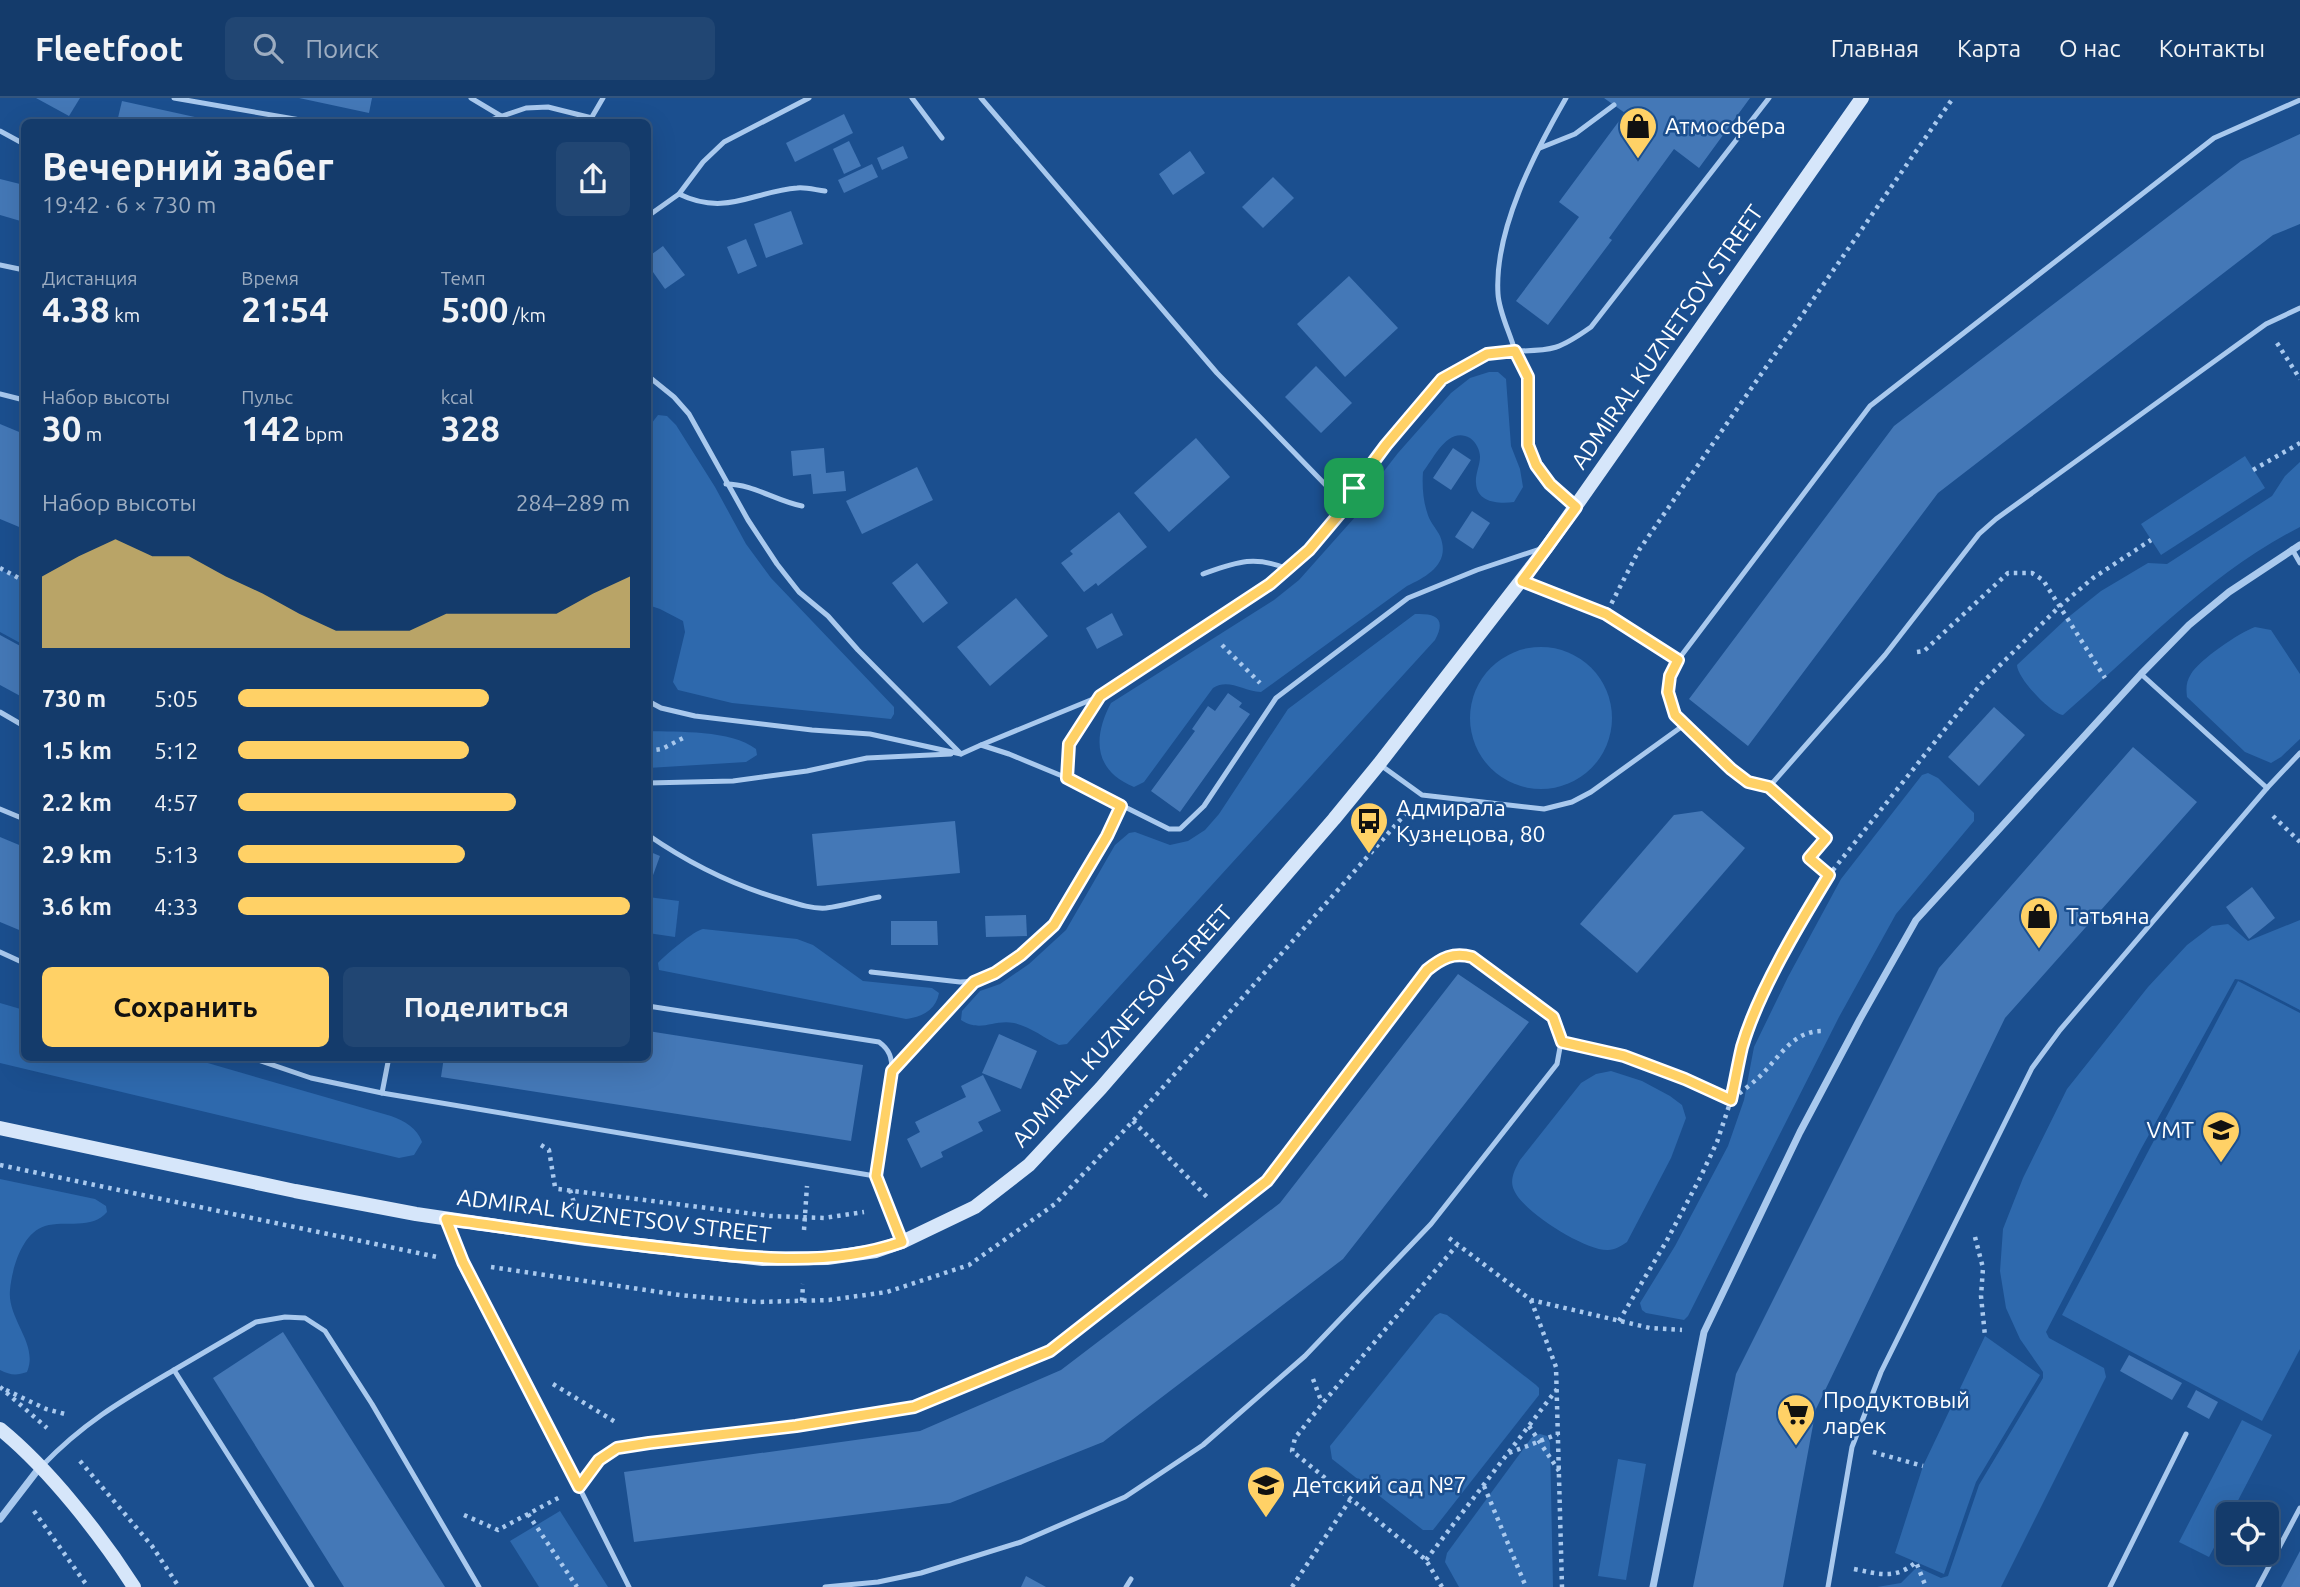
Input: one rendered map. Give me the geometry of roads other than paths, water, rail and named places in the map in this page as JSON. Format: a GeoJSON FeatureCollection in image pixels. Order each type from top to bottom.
{"type":"FeatureCollection","features":[{"type":"Feature","properties":{"kind":"main road","name":"ADMIRAL KUZNETSOV STREET"},"geometry":{"type":"LineString","coordinates":[[0,1128],[295,1191],[446,1219],[586,1239],[763,1259],[827,1258],[876,1251],[902,1242],[975,1207],[1029,1165],[1110,1078],[1335,819],[1379,764],[1547,547],[1862,98]]}},
{"type":"Feature","properties":{"kind":"main road"},"geometry":{"type":"LineString","coordinates":[[0,1429],[40,1468],[85,1520],[134,1587]]}},
{"type":"Feature","properties":{"kind":"street"},"geometry":{"type":"LineString","coordinates":[[1653,1587],[1704,1332],[1800,1132],[1916,919],[2189,625],[2229,592],[2300,545]]}},
{"type":"Feature","properties":{"kind":"street"},"geometry":{"type":"LineString","coordinates":[[0,1519],[40,1468]]}},
{"type":"Feature","properties":{"kind":"lane"},"geometry":{"type":"LineString","coordinates":[[174,98],[295,119]]}},
{"type":"Feature","properties":{"kind":"lane"},"geometry":{"type":"LineString","coordinates":[[471,98],[501,116]]}},
{"type":"Feature","properties":{"kind":"lane"},"geometry":{"type":"LineString","coordinates":[[591,119],[603,98]]}},
{"type":"Feature","properties":{"kind":"lane"},"geometry":{"type":"LineString","coordinates":[[651,214],[680,194],[703,162],[724,142],[809,98]]}},
{"type":"Feature","properties":{"kind":"lane"},"geometry":{"type":"LineString","coordinates":[[912,98],[942,138]]}},
{"type":"Feature","properties":{"kind":"lane"},"geometry":{"type":"LineString","coordinates":[[981,98],[1217,373],[1346,506]]}},
{"type":"Feature","properties":{"kind":"lane"},"geometry":{"type":"LineString","coordinates":[[1566,98],[1540,149],[1505,233],[1498,271],[1498,297],[1515,351],[1528,377],[1528,445],[1536,465],[1550,484],[1576,507]]}},
{"type":"Feature","properties":{"kind":"lane"},"geometry":{"type":"LineString","coordinates":[[651,783],[733,780],[807,771],[867,758],[961,754],[1100,696],[1289,569],[1346,506],[1354,488],[1386,445],[1442,379],[1487,354],[1551,349],[1566,345],[1591,327],[1769,98]]}},
{"type":"Feature","properties":{"kind":"lane"},"geometry":{"type":"LineString","coordinates":[[2300,100],[2214,138],[1870,406],[1678,660],[1670,676],[1668,692],[1675,715],[1731,769],[1748,782],[1769,787],[1885,654],[1979,534],[2266,324],[2300,308]]}},
{"type":"Feature","properties":{"kind":"lane"},"geometry":{"type":"LineString","coordinates":[[1540,149],[1576,134],[1614,105]]}},
{"type":"Feature","properties":{"kind":"lane"},"geometry":{"type":"LineString","coordinates":[[493,119],[526,108],[548,107],[587,119]]}},
{"type":"Feature","properties":{"kind":"lane"},"geometry":{"type":"LineString","coordinates":[[0,131],[21,142]]}},
{"type":"Feature","properties":{"kind":"lane"},"geometry":{"type":"LineString","coordinates":[[680,194],[696,202],[739,202],[798,188],[825,191]]}},
{"type":"Feature","properties":{"kind":"lane"},"geometry":{"type":"LineString","coordinates":[[0,265],[21,269]]}},
{"type":"Feature","properties":{"kind":"lane"},"geometry":{"type":"LineString","coordinates":[[651,378],[674,397],[689,414],[726,484],[777,564],[799,592],[828,616],[961,754]]}},
{"type":"Feature","properties":{"kind":"lane"},"geometry":{"type":"LineString","coordinates":[[0,394],[21,399]]}},
{"type":"Feature","properties":{"kind":"lane"},"geometry":{"type":"LineString","coordinates":[[726,484],[741,484],[773,498],[803,506]]}},
{"type":"Feature","properties":{"kind":"lane"},"geometry":{"type":"LineString","coordinates":[[981,746],[1009,754],[1067,778],[1169,829],[1180,829],[1204,806],[1276,698],[1408,598],[1477,570],[1547,547]]}},
{"type":"Feature","properties":{"kind":"lane"},"geometry":{"type":"LineString","coordinates":[[2291,549],[2300,563]]}},
{"type":"Feature","properties":{"kind":"lane"},"geometry":{"type":"LineString","coordinates":[[1203,574],[1245,561],[1262,561],[1289,569]]}},
{"type":"Feature","properties":{"kind":"lane"},"geometry":{"type":"LineString","coordinates":[[2141,674],[2267,788]]}},
{"type":"Feature","properties":{"kind":"lane"},"geometry":{"type":"LineString","coordinates":[[1067,778],[1069,744],[1100,696]]}},
{"type":"Feature","properties":{"kind":"lane"},"geometry":{"type":"LineString","coordinates":[[651,703],[661,708],[695,716],[870,734],[961,754]]}},
{"type":"Feature","properties":{"kind":"lane"},"geometry":{"type":"LineString","coordinates":[[0,712],[21,724]]}},
{"type":"Feature","properties":{"kind":"lane"},"geometry":{"type":"LineString","coordinates":[[1379,764],[1422,795],[1544,809],[1572,802],[1591,792],[1684,724]]}},
{"type":"Feature","properties":{"kind":"lane"},"geometry":{"type":"LineString","coordinates":[[1828,1587],[1852,1447],[1881,1372],[2032,1068],[2045,1048],[2300,753]]}},
{"type":"Feature","properties":{"kind":"lane"},"geometry":{"type":"LineString","coordinates":[[870,972],[974,982],[995,973],[1021,955],[1054,925],[1107,836],[1121,806]]}},
{"type":"Feature","properties":{"kind":"lane"},"geometry":{"type":"LineString","coordinates":[[0,809],[21,818]]}},
{"type":"Feature","properties":{"kind":"lane"},"geometry":{"type":"LineString","coordinates":[[651,837],[678,857],[709,873],[775,898],[805,906],[825,908],[879,897]]}},
{"type":"Feature","properties":{"kind":"lane"},"geometry":{"type":"LineString","coordinates":[[0,953],[21,962]]}},
{"type":"Feature","properties":{"kind":"lane"},"geometry":{"type":"LineString","coordinates":[[579,1487],[599,1460],[617,1448],[796,1426],[914,1407],[1050,1351],[1267,1181],[1427,970],[1443,957],[1462,954],[1472,957],[1553,1017],[1562,1042],[1557,1064],[1431,1224],[1305,1356],[1203,1445],[1125,1497],[1021,1542],[920,1573],[878,1582],[825,1587]]}},
{"type":"Feature","properties":{"kind":"lane"},"geometry":{"type":"LineString","coordinates":[[651,1006],[879,1042],[888,1048],[892,1071],[876,1176],[902,1242]]}},
{"type":"Feature","properties":{"kind":"lane"},"geometry":{"type":"LineString","coordinates":[[261,1061],[312,1078],[382,1093],[876,1176]]}},
{"type":"Feature","properties":{"kind":"lane"},"geometry":{"type":"LineString","coordinates":[[382,1093],[388,1061]]}},
{"type":"Feature","properties":{"kind":"lane"},"geometry":{"type":"LineString","coordinates":[[446,1219],[463,1262],[629,1587]]}},
{"type":"Feature","properties":{"kind":"lane"},"geometry":{"type":"LineString","coordinates":[[40,1468],[64,1443],[101,1413],[256,1322],[285,1317],[305,1318],[325,1331],[372,1404],[480,1587]]}},
{"type":"Feature","properties":{"kind":"lane"},"geometry":{"type":"LineString","coordinates":[[174,1370],[312,1587]]}},
{"type":"Feature","properties":{"kind":"lane"},"geometry":{"type":"LineString","coordinates":[[2110,1587],[2186,1434]]}},
{"type":"Feature","properties":{"kind":"lane"},"geometry":{"type":"LineString","coordinates":[[2258,1587],[2300,1508]]}},
{"type":"Feature","properties":{"kind":"lane"},"geometry":{"type":"LineString","coordinates":[[1126,1587],[1130,1579]]}},
{"type":"Feature","properties":{"kind":"place","name":"Атмосфера"},"geometry":{"type":"Point","coordinates":[1638,160]}},
{"type":"Feature","properties":{"kind":"place","name":"Адмирала Кузнецова, 80"},"geometry":{"type":"Point","coordinates":[1369,855]}},
{"type":"Feature","properties":{"kind":"place","name":"Татьяна"},"geometry":{"type":"Point","coordinates":[2039,950]}},
{"type":"Feature","properties":{"kind":"place","name":"VMT"},"geometry":{"type":"Point","coordinates":[2221,1164]}},
{"type":"Feature","properties":{"kind":"place","name":"Продуктовый ларек"},"geometry":{"type":"Point","coordinates":[1796,1447]}},
{"type":"Feature","properties":{"kind":"place","name":"Детский сад №7"},"geometry":{"type":"Point","coordinates":[1266,1519]}}]}
